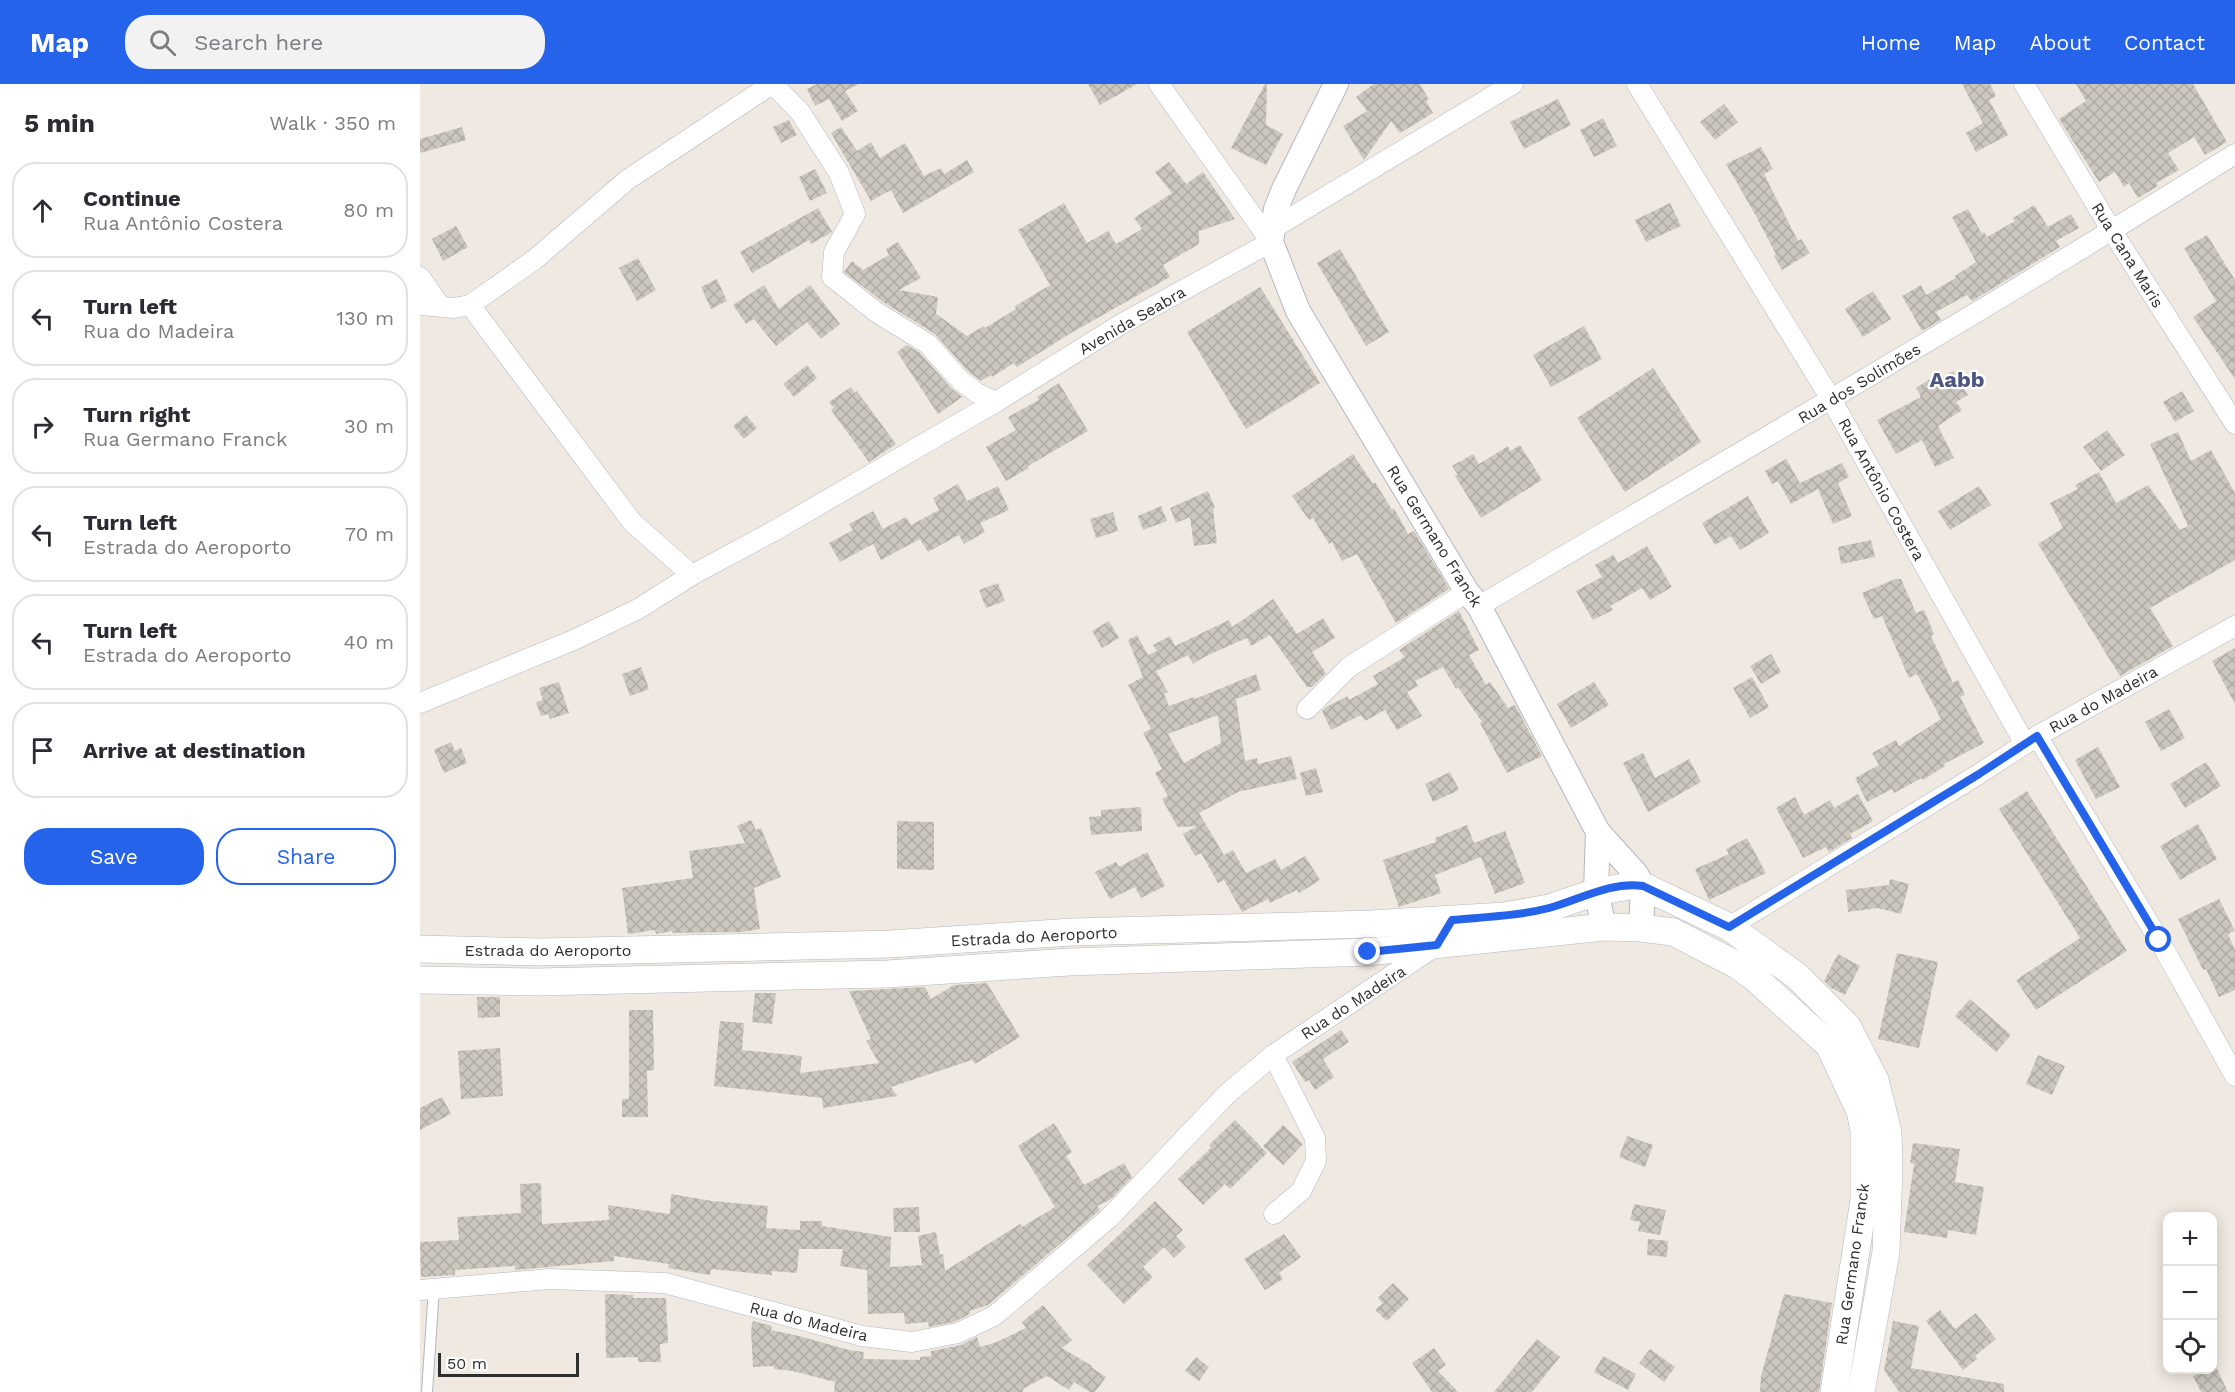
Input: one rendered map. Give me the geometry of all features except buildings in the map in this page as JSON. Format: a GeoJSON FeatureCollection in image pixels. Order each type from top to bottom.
{"type":"FeatureCollection","features":[{"type":"Feature","properties":{"kind":"main road","name":"Estrada do Aeroporto"},"geometry":{"type":"LineString","coordinates":[[420,980],[537,982],[887,974],[1069,962],[1368,952],[1437,945],[1503,926],[1596,892],[1635,885],[1643,886]]}},
{"type":"Feature","properties":{"kind":"main road","name":"Rua Germano Franck"},"geometry":{"type":"LineString","coordinates":[[1643,886],[1729,927],[1797,976],[1847,1026],[1875,1080],[1888,1132],[1886,1252],[1863,1297],[1834,1392]]}},
{"type":"Feature","properties":{"kind":"main road","name":"Estrada do Aeroporto"},"geometry":{"type":"LineString","coordinates":[[420,949],[541,952],[890,944],[1072,932],[1452,920],[1503,926],[1604,927]]}},
{"type":"Feature","properties":{"kind":"main road","name":"Rua Germano Franck"},"geometry":{"type":"LineString","coordinates":[[1604,927],[1673,932],[1737,965],[1829,1045],[1860,1111],[1864,1130],[1862,1392]]}},
{"type":"Feature","properties":{"kind":"street"},"geometry":{"type":"LineString","coordinates":[[420,305],[454,308],[470,305],[534,260],[627,180],[773,84],[800,112],[839,173],[855,214],[834,252],[832,277],[876,312],[928,344],[960,380],[976,393],[996,402]]}},
{"type":"Feature","properties":{"kind":"street","name":"Rua Germano Franck"},"geometry":{"type":"LineString","coordinates":[[1159,84],[1271,236],[1298,311],[1473,599],[1598,832],[1636,874],[1643,886]]}},
{"type":"Feature","properties":{"kind":"street"},"geometry":{"type":"LineString","coordinates":[[1271,236],[1276,209],[1284,189],[1335,84]]}},
{"type":"Feature","properties":{"kind":"street","name":"Avenida Seabra"},"geometry":{"type":"LineString","coordinates":[[420,703],[576,639],[638,609],[692,574],[771,532],[996,402],[1123,323],[1271,236],[1513,84]]}},
{"type":"Feature","properties":{"kind":"street","name":"Rua Antônio Costera"},"geometry":{"type":"LineString","coordinates":[[1637,84],[1832,399],[2031,740],[2159,940],[2235,1076]]}},
{"type":"Feature","properties":{"kind":"street","name":"Rua Cana Maris"},"geometry":{"type":"LineString","coordinates":[[2024,84],[2112,231],[2235,424]]}},
{"type":"Feature","properties":{"kind":"street","name":"Rua dos Solimões"},"geometry":{"type":"LineString","coordinates":[[1307,709],[1349,667],[1832,399],[2112,231],[2235,154]]}},
{"type":"Feature","properties":{"kind":"street"},"geometry":{"type":"LineString","coordinates":[[420,277],[440,306]]}},
{"type":"Feature","properties":{"kind":"street"},"geometry":{"type":"LineString","coordinates":[[470,305],[632,522],[692,574]]}},
{"type":"Feature","properties":{"kind":"street","name":"Rua do Madeira"},"geometry":{"type":"LineString","coordinates":[[1729,927],[2031,740],[2235,626]]}},
{"type":"Feature","properties":{"kind":"street","name":"Rua Germano Franck"},"geometry":{"type":"LineString","coordinates":[[1598,832],[1596,892],[1604,927]]}},
{"type":"Feature","properties":{"kind":"street"},"geometry":{"type":"LineString","coordinates":[[1641,928],[1643,886]]}},
{"type":"Feature","properties":{"kind":"street","name":"Rua do Madeira"},"geometry":{"type":"LineString","coordinates":[[427,1289],[550,1278],[665,1283],[862,1336],[912,1342],[958,1333],[994,1316],[1109,1218],[1227,1094],[1273,1054],[1437,945],[1452,920]]}},
{"type":"Feature","properties":{"kind":"street"},"geometry":{"type":"LineString","coordinates":[[1273,1054],[1315,1138],[1316,1161],[1301,1191],[1274,1214]]}},
{"type":"Feature","properties":{"kind":"lane"},"geometry":{"type":"LineString","coordinates":[[427,1289],[427,1392]]}},
{"type":"Feature","properties":{"kind":"district","name":"Aabb"},"geometry":{"type":"Point","coordinates":[1957,379]}},
{"type":"Feature","properties":{"kind":"route"},"geometry":{"type":"LineString","coordinates":[[1368,952],[1437,945],[1452,920],[1504,916],[1549,908],[1596,892],[1635,885],[1643,886],[1729,927],[2037,736],[2159,940]]}}]}
